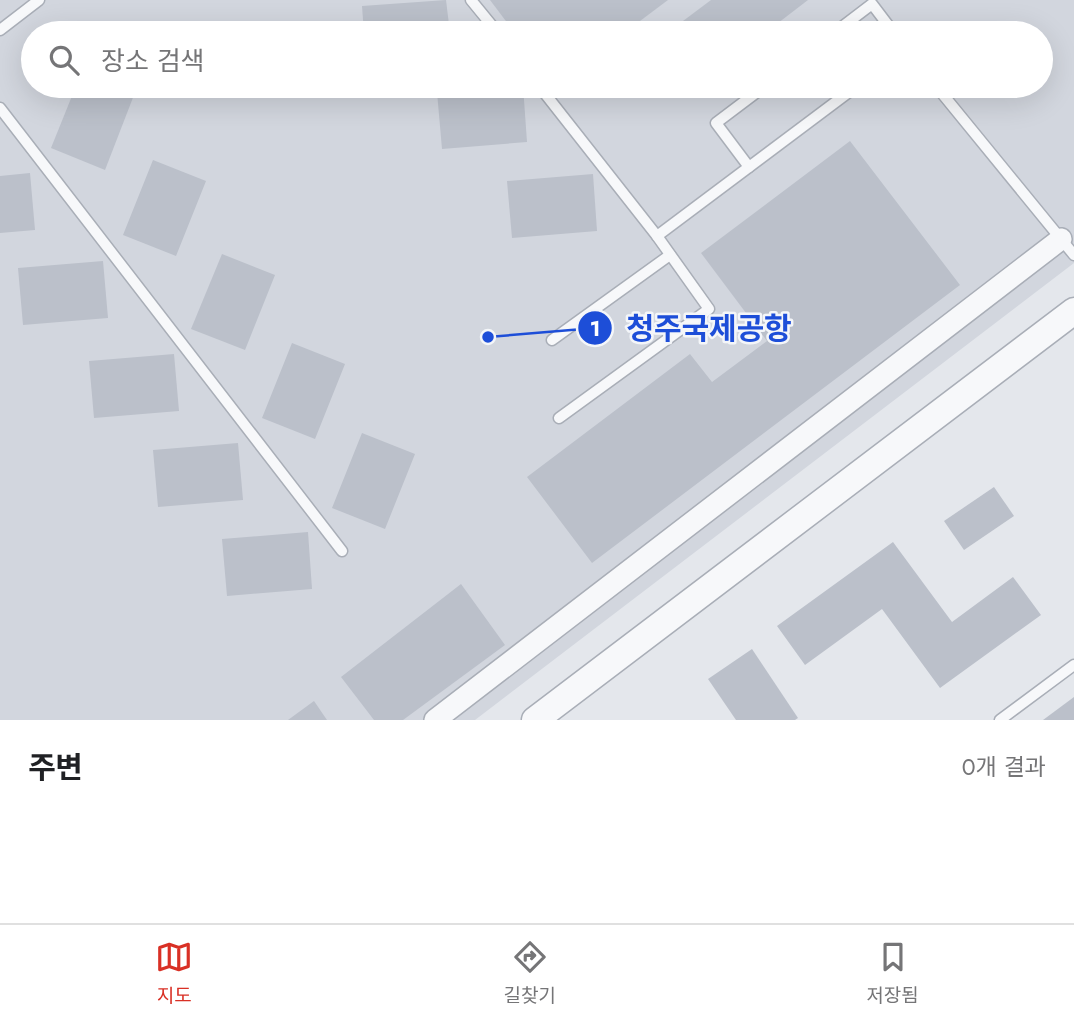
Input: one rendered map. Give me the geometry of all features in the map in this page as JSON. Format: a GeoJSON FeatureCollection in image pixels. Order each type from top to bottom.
{"type":"FeatureCollection","features":[{"type":"Feature","properties":{"kind":"street"},"geometry":{"type":"LineString","coordinates":[[435,720],[1068,247]]}},
{"type":"Feature","properties":{"kind":"street"},"geometry":{"type":"LineString","coordinates":[[535,720],[1074,311]]}},
{"type":"Feature","properties":{"kind":"lane"},"geometry":{"type":"LineString","coordinates":[[0,30],[39,0]]}},
{"type":"Feature","properties":{"kind":"lane"},"geometry":{"type":"LineString","coordinates":[[471,0],[488,21]]}},
{"type":"Feature","properties":{"kind":"lane"},"geometry":{"type":"LineString","coordinates":[[850,21],[872,4],[885,21]]}},
{"type":"Feature","properties":{"kind":"lane"},"geometry":{"type":"LineString","coordinates":[[548,98],[657,236],[709,309],[559,418]]}},
{"type":"Feature","properties":{"kind":"lane"},"geometry":{"type":"LineString","coordinates":[[749,98],[716,122],[749,167]]}},
{"type":"Feature","properties":{"kind":"lane"},"geometry":{"type":"LineString","coordinates":[[657,236],[841,98]]}},
{"type":"Feature","properties":{"kind":"lane"},"geometry":{"type":"LineString","coordinates":[[946,98],[1068,247]]}},
{"type":"Feature","properties":{"kind":"lane"},"geometry":{"type":"LineString","coordinates":[[0,108],[342,551]]}},
{"type":"Feature","properties":{"kind":"lane"},"geometry":{"type":"LineString","coordinates":[[552,340],[670,255]]}},
{"type":"Feature","properties":{"kind":"lane"},"geometry":{"type":"LineString","coordinates":[[1000,720],[1074,665]]}},
{"type":"Feature","properties":{"kind":"shaded area"},"geometry":{"type":"Polygon","coordinates":[[[0,0],[1074,0],[1074,263],[475,720],[0,720],[0,0]]]}},
{"type":"Feature","properties":{"kind":"building"},"geometry":{"type":"Polygon","coordinates":[[[446,0],[449,21],[363,21],[362,6],[446,0]]]}},
{"type":"Feature","properties":{"kind":"building"},"geometry":{"type":"Polygon","coordinates":[[[490,0],[668,0],[640,21],[506,21],[490,0]]]}},
{"type":"Feature","properties":{"kind":"building"},"geometry":{"type":"Polygon","coordinates":[[[711,0],[808,0],[781,21],[683,21],[711,0]]]}},
{"type":"Feature","properties":{"kind":"building"},"geometry":{"type":"Polygon","coordinates":[[[71,98],[133,98],[105,170],[51,148],[71,98]]]}},
{"type":"Feature","properties":{"kind":"building"},"geometry":{"type":"Polygon","coordinates":[[[438,98],[524,98],[527,142],[442,149],[438,98]]]}},
{"type":"Feature","properties":{"kind":"building"},"geometry":{"type":"Polygon","coordinates":[[[850,141],[960,285],[592,563],[527,477],[690,354],[712,382],[767,341],[701,253],[850,141]]]}},
{"type":"Feature","properties":{"kind":"building"},"geometry":{"type":"Polygon","coordinates":[[[153,160],[206,181],[176,256],[123,235],[153,160]]]}},
{"type":"Feature","properties":{"kind":"building"},"geometry":{"type":"Polygon","coordinates":[[[30,173],[35,230],[0,233],[0,176],[30,173]]]}},
{"type":"Feature","properties":{"kind":"building"},"geometry":{"type":"Polygon","coordinates":[[[593,174],[597,231],[512,238],[507,181],[593,174]]]}},
{"type":"Feature","properties":{"kind":"building"},"geometry":{"type":"Polygon","coordinates":[[[222,254],[275,275],[245,350],[191,329],[222,254]]]}},
{"type":"Feature","properties":{"kind":"building"},"geometry":{"type":"Polygon","coordinates":[[[103,261],[108,318],[23,325],[18,268],[103,261]]]}},
{"type":"Feature","properties":{"kind":"building"},"geometry":{"type":"Polygon","coordinates":[[[292,343],[345,364],[315,439],[262,418],[292,343]]]}},
{"type":"Feature","properties":{"kind":"building"},"geometry":{"type":"Polygon","coordinates":[[[174,354],[179,411],[94,418],[89,361],[174,354]]]}},
{"type":"Feature","properties":{"kind":"building"},"geometry":{"type":"Polygon","coordinates":[[[362,433],[415,454],[385,529],[332,508],[362,433]]]}},
{"type":"Feature","properties":{"kind":"building"},"geometry":{"type":"Polygon","coordinates":[[[238,443],[243,500],[158,507],[153,450],[238,443]]]}},
{"type":"Feature","properties":{"kind":"building"},"geometry":{"type":"Polygon","coordinates":[[[994,487],[1014,516],[964,550],[944,521],[994,487]]]}},
{"type":"Feature","properties":{"kind":"building"},"geometry":{"type":"Polygon","coordinates":[[[308,532],[312,589],[227,596],[222,539],[308,532]]]}},
{"type":"Feature","properties":{"kind":"building"},"geometry":{"type":"Polygon","coordinates":[[[893,542],[952,622],[1013,577],[1041,615],[940,688],[882,609],[805,665],[777,626],[893,542]]]}},
{"type":"Feature","properties":{"kind":"building"},"geometry":{"type":"Polygon","coordinates":[[[461,584],[505,645],[403,720],[374,720],[341,677],[461,584]]]}},
{"type":"Feature","properties":{"kind":"building"},"geometry":{"type":"Polygon","coordinates":[[[752,649],[798,718],[795,720],[736,720],[708,679],[752,649]]]}},
{"type":"Feature","properties":{"kind":"building"},"geometry":{"type":"Polygon","coordinates":[[[1074,697],[1074,720],[1043,720],[1074,697]]]}},
{"type":"Feature","properties":{"kind":"building"},"geometry":{"type":"Polygon","coordinates":[[[314,701],[327,720],[288,720],[314,701]]]}},
{"type":"Feature","properties":{"kind":"place","name":"청주국제공항"},"geometry":{"type":"Point","coordinates":[488,337]}}]}
